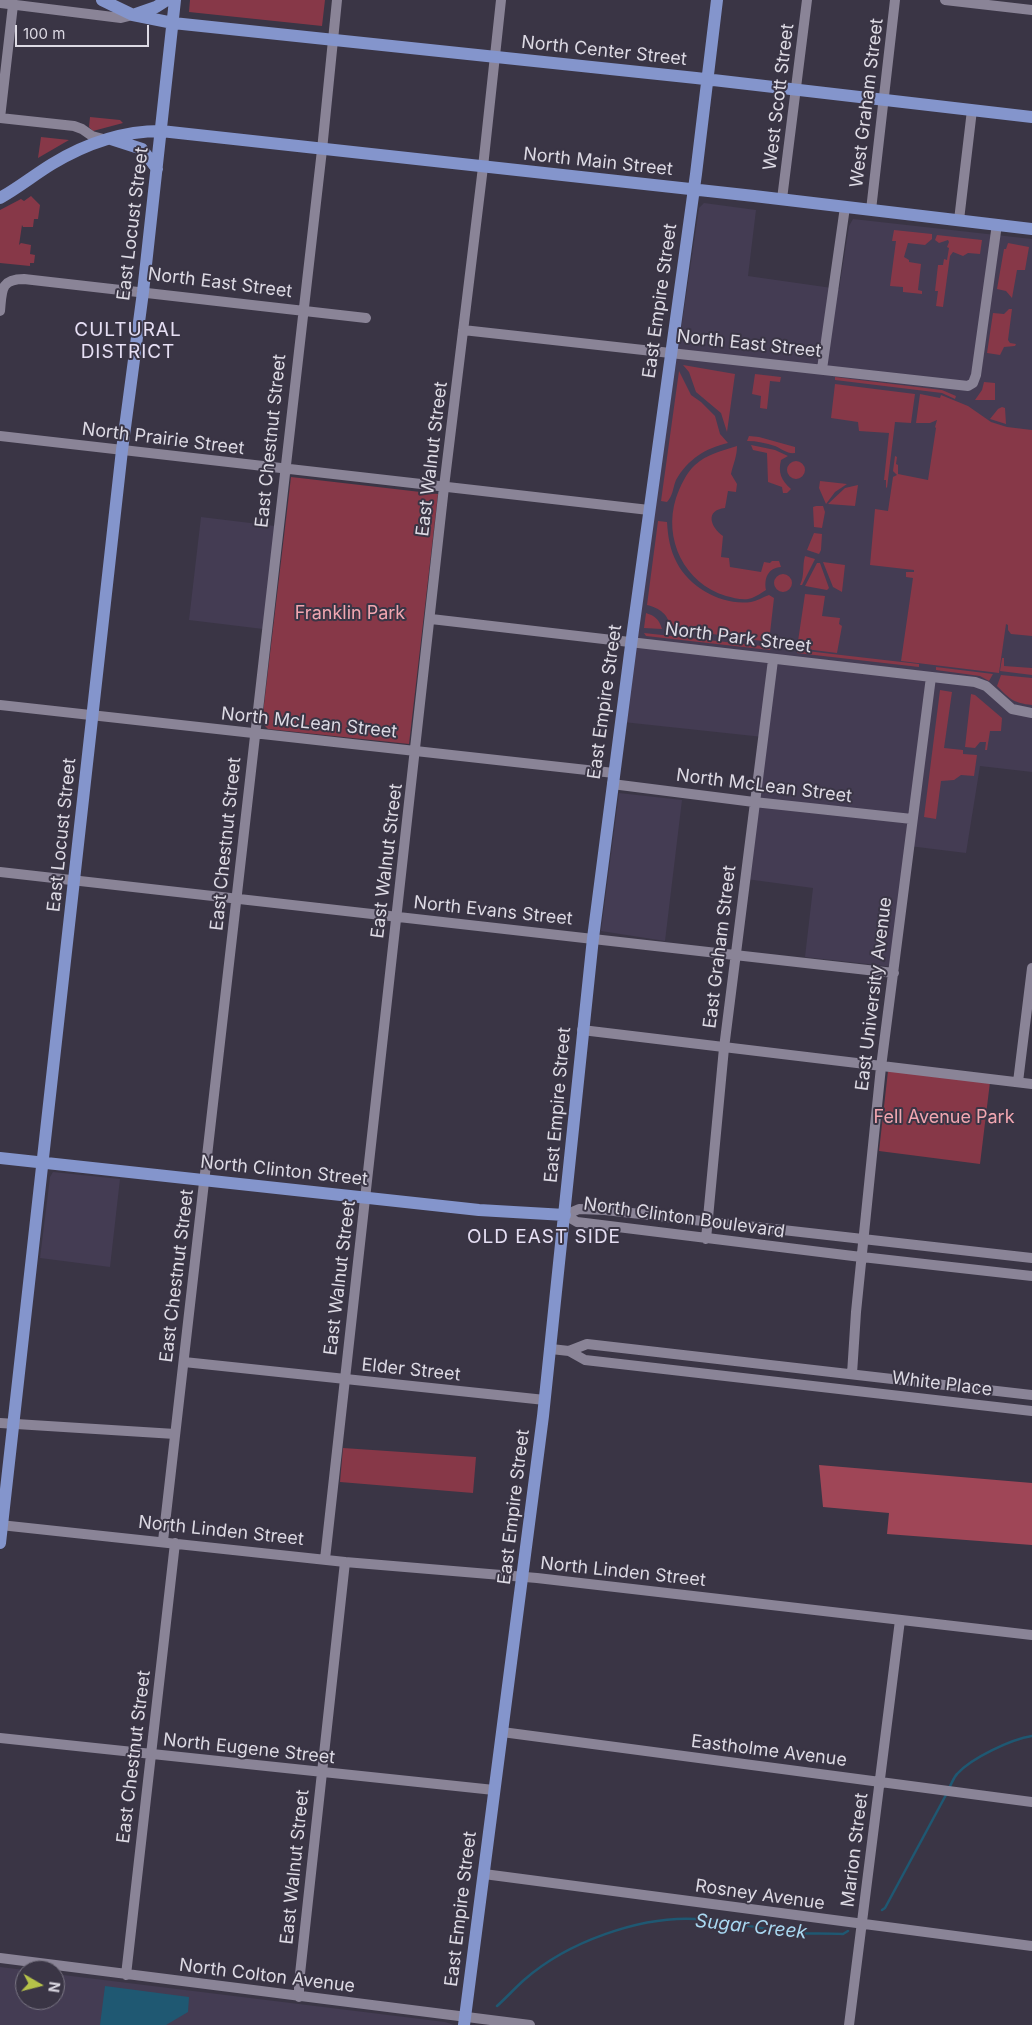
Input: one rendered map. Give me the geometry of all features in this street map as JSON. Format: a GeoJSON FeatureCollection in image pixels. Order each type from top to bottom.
{"type":"FeatureCollection","features":[{"type":"Feature","properties":{"kind":"main road","name":"North Center Street"},"geometry":{"type":"LineString","coordinates":[[102,0],[133,15],[173,23],[708,80],[1032,117]]}},
{"type":"Feature","properties":{"kind":"main road"},"geometry":{"type":"LineString","coordinates":[[133,15],[156,7],[167,0]]}},
{"type":"Feature","properties":{"kind":"main road","name":"East Locust Street"},"geometry":{"type":"LineString","coordinates":[[0,1543],[73,881],[108,589],[122,450],[143,292],[175,0]]}},
{"type":"Feature","properties":{"kind":"main road","name":"East Empire Street"},"geometry":{"type":"LineString","coordinates":[[464,2021],[545,1400],[592,938],[694,189],[717,0]]}},
{"type":"Feature","properties":{"kind":"main road"},"geometry":{"type":"LineString","coordinates":[[0,198],[65,156],[87,146],[132,132],[161,132]]}},
{"type":"Feature","properties":{"kind":"main road","name":"North Main Street"},"geometry":{"type":"LineString","coordinates":[[161,132],[694,189],[1032,229]]}},
{"type":"Feature","properties":{"kind":"main road"},"geometry":{"type":"LineString","coordinates":[[109,139],[142,150],[157,169]]}},
{"type":"Feature","properties":{"kind":"main road","name":"North Clinton Street"},"geometry":{"type":"LineString","coordinates":[[0,1158],[479,1210],[565,1216]]}},
{"type":"Feature","properties":{"kind":"street","name":"East Chestnut Street"},"geometry":{"type":"LineString","coordinates":[[163,1541],[302,310],[322,150],[337,0]]}},
{"type":"Feature","properties":{"kind":"street","name":"East Walnut Street"},"geometry":{"type":"LineString","coordinates":[[325,1559],[431,619],[444,488],[501,0]]}},
{"type":"Feature","properties":{"kind":"street","name":"West Scott Street"},"geometry":{"type":"LineString","coordinates":[[782,199],[807,0]]}},
{"type":"Feature","properties":{"kind":"street","name":"West Graham Street"},"geometry":{"type":"LineString","coordinates":[[871,210],[895,0]]}},
{"type":"Feature","properties":{"kind":"street"},"geometry":{"type":"LineString","coordinates":[[945,0],[1032,10]]}},
{"type":"Feature","properties":{"kind":"street"},"geometry":{"type":"LineString","coordinates":[[0,3],[121,18],[133,15]]}},
{"type":"Feature","properties":{"kind":"street"},"geometry":{"type":"LineString","coordinates":[[13,5],[0,118],[74,126],[92,136],[109,139]]}},
{"type":"Feature","properties":{"kind":"street"},"geometry":{"type":"LineString","coordinates":[[959,220],[972,110]]}},
{"type":"Feature","properties":{"kind":"street"},"geometry":{"type":"LineString","coordinates":[[822,370],[845,207]]}},
{"type":"Feature","properties":{"kind":"street","name":"North East Street"},"geometry":{"type":"LineString","coordinates":[[463,330],[937,383],[971,385],[976,375],[997,224]]}},
{"type":"Feature","properties":{"kind":"street","name":"North East Street"},"geometry":{"type":"LineString","coordinates":[[0,311],[3,289],[10,280],[24,279],[366,318]]}},
{"type":"Feature","properties":{"kind":"street","name":"North Prairie Street"},"geometry":{"type":"LineString","coordinates":[[0,436],[649,510]]}},
{"type":"Feature","properties":{"kind":"street","name":"North Park Street"},"geometry":{"type":"LineString","coordinates":[[431,619],[980,683],[1012,709],[1032,713]]}},
{"type":"Feature","properties":{"kind":"street","name":"East Graham Street"},"geometry":{"type":"LineString","coordinates":[[706,1239],[724,1048],[773,660]]}},
{"type":"Feature","properties":{"kind":"street","name":"East University Avenue"},"geometry":{"type":"LineString","coordinates":[[852,1374],[881,1066],[931,677]]}},
{"type":"Feature","properties":{"kind":"street","name":"North McLean Street"},"geometry":{"type":"LineString","coordinates":[[0,705],[416,751],[613,778],[754,802],[912,819]]}},
{"type":"Feature","properties":{"kind":"street","name":"North Evans Street"},"geometry":{"type":"LineString","coordinates":[[0,872],[894,973]]}},
{"type":"Feature","properties":{"kind":"street"},"geometry":{"type":"LineString","coordinates":[[1018,1082],[1032,968]]}},
{"type":"Feature","properties":{"kind":"street"},"geometry":{"type":"LineString","coordinates":[[582,1030],[1032,1084]]}},
{"type":"Feature","properties":{"kind":"street","name":"North Clinton Boulevard"},"geometry":{"type":"LineString","coordinates":[[565,1216],[579,1209],[708,1221],[1032,1258]]}},
{"type":"Feature","properties":{"kind":"street","name":"North Clinton Boulevard"},"geometry":{"type":"LineString","coordinates":[[565,1216],[577,1222],[706,1239],[1032,1276]]}},
{"type":"Feature","properties":{"kind":"street"},"geometry":{"type":"LineString","coordinates":[[995,1272],[997,1254]]}},
{"type":"Feature","properties":{"kind":"street","name":"White Place"},"geometry":{"type":"LineString","coordinates":[[569,1351],[587,1344],[1032,1396]]}},
{"type":"Feature","properties":{"kind":"street","name":"White Place"},"geometry":{"type":"LineString","coordinates":[[551,1349],[569,1351],[585,1360],[1032,1411]]}},
{"type":"Feature","properties":{"kind":"street"},"geometry":{"type":"LineString","coordinates":[[707,1374],[709,1358]]}},
{"type":"Feature","properties":{"kind":"street","name":"Elder Street"},"geometry":{"type":"LineString","coordinates":[[184,1362],[545,1400]]}},
{"type":"Feature","properties":{"kind":"street"},"geometry":{"type":"LineString","coordinates":[[848,1390],[844,1387],[844,1377],[852,1374]]}},
{"type":"Feature","properties":{"kind":"street"},"geometry":{"type":"LineString","coordinates":[[0,1423],[175,1434]]}},
{"type":"Feature","properties":{"kind":"street","name":"North Linden Street"},"geometry":{"type":"LineString","coordinates":[[1,1525],[345,1562],[537,1578],[1032,1635]]}},
{"type":"Feature","properties":{"kind":"street","name":"East Chestnut Street"},"geometry":{"type":"LineString","coordinates":[[126,1974],[175,1543]]}},
{"type":"Feature","properties":{"kind":"street","name":"East Walnut Street"},"geometry":{"type":"LineString","coordinates":[[299,1997],[345,1562]]}},
{"type":"Feature","properties":{"kind":"street","name":"Marion Street"},"geometry":{"type":"LineString","coordinates":[[849,2025],[900,1620]]}},
{"type":"Feature","properties":{"kind":"street","name":"Eastholme Avenue"},"geometry":{"type":"LineString","coordinates":[[502,1732],[1032,1802]]}},
{"type":"Feature","properties":{"kind":"street","name":"North Eugene Street"},"geometry":{"type":"LineString","coordinates":[[0,1738],[494,1790]]}},
{"type":"Feature","properties":{"kind":"street","name":"Rosney Avenue"},"geometry":{"type":"LineString","coordinates":[[484,1874],[1032,1946]]}},
{"type":"Feature","properties":{"kind":"street","name":"North Colton Avenue"},"geometry":{"type":"LineString","coordinates":[[0,1958],[299,1997],[464,2021],[530,2025]]}},
{"type":"Feature","properties":{"kind":"shaded area"},"geometry":{"type":"Polygon","coordinates":[[[704,203],[756,210],[748,276],[839,289],[849,226],[853,219],[1032,239],[1032,772],[980,766],[966,853],[909,846],[894,967],[805,957],[813,888],[746,879],[763,737],[623,722],[699,208],[704,203]]]}},
{"type":"Feature","properties":{"kind":"shaded area"},"geometry":{"type":"Polygon","coordinates":[[[201,517],[275,526],[263,629],[189,620],[201,517]]]}},
{"type":"Feature","properties":{"kind":"shaded area"},"geometry":{"type":"Polygon","coordinates":[[[619,793],[682,800],[665,941],[601,931],[619,793]]]}},
{"type":"Feature","properties":{"kind":"shaded area"},"geometry":{"type":"Polygon","coordinates":[[[53,1172],[120,1179],[110,1267],[40,1258],[50,1177],[53,1172]]]}},
{"type":"Feature","properties":{"kind":"shaded area"},"geometry":{"type":"Polygon","coordinates":[[[819,1465],[1032,1483],[1032,1545],[887,1534],[889,1513],[823,1507],[819,1465]]]}},
{"type":"Feature","properties":{"kind":"shaded area"},"geometry":{"type":"Polygon","coordinates":[[[0,1967],[15,1969],[15,2010],[65,2010],[65,1975],[445,2022],[454,2025],[0,2025],[0,1967]]]}},
{"type":"Feature","properties":{"kind":"green space"},"geometry":{"type":"Polygon","coordinates":[[[190,0],[325,0],[322,26],[189,12],[190,0]]]}},
{"type":"Feature","properties":{"kind":"green space"},"geometry":{"type":"Polygon","coordinates":[[[90,117],[120,120],[123,123],[93,131],[89,127],[90,117]]]}},
{"type":"Feature","properties":{"kind":"green space"},"geometry":{"type":"Polygon","coordinates":[[[41,137],[69,140],[38,158],[41,137]]]}},
{"type":"Feature","properties":{"kind":"green space"},"geometry":{"type":"Polygon","coordinates":[[[31,196],[40,205],[38,219],[34,219],[33,227],[23,227],[22,225],[19,245],[21,243],[31,245],[30,254],[35,255],[34,263],[30,263],[30,266],[0,263],[0,210],[21,199],[24,201],[31,196]]]}},
{"type":"Feature","properties":{"kind":"green space"},"geometry":{"type":"Polygon","coordinates":[[[894,230],[932,234],[932,239],[925,245],[908,243],[904,257],[909,262],[921,264],[918,290],[922,291],[922,294],[903,292],[903,287],[890,286],[896,241],[892,241],[894,230]]]}},
{"type":"Feature","properties":{"kind":"green space"},"geometry":{"type":"Polygon","coordinates":[[[937,235],[982,240],[980,254],[968,253],[963,256],[953,252],[950,256],[943,307],[936,306],[938,291],[935,291],[938,265],[943,265],[944,259],[947,260],[949,242],[948,240],[939,243],[935,240],[937,235]]]}},
{"type":"Feature","properties":{"kind":"green space"},"geometry":{"type":"Polygon","coordinates":[[[1008,243],[1029,247],[1025,270],[1017,270],[1012,298],[1006,291],[997,289],[1004,249],[1006,249],[1008,243]]]}},
{"type":"Feature","properties":{"kind":"green space"},"geometry":{"type":"Polygon","coordinates":[[[1009,309],[1012,309],[1008,340],[1010,343],[1016,344],[1015,346],[1004,347],[1000,355],[987,353],[993,313],[1004,314],[1009,309]]]}},
{"type":"Feature","properties":{"kind":"green space"},"geometry":{"type":"Polygon","coordinates":[[[683,365],[735,374],[727,432],[721,413],[696,392],[689,372],[683,365]]]}},
{"type":"Feature","properties":{"kind":"green space"},"geometry":{"type":"Polygon","coordinates":[[[679,371],[691,395],[715,416],[720,434],[728,443],[705,451],[692,460],[676,480],[672,494],[667,502],[661,501],[679,371]]]}},
{"type":"Feature","properties":{"kind":"green space"},"geometry":{"type":"Polygon","coordinates":[[[755,374],[781,377],[780,382],[770,381],[767,409],[760,408],[761,396],[752,394],[755,374]]]}},
{"type":"Feature","properties":{"kind":"green space"},"geometry":{"type":"Polygon","coordinates":[[[835,377],[942,390],[956,396],[955,399],[942,393],[835,380],[835,377]]]}},
{"type":"Feature","properties":{"kind":"green space"},"geometry":{"type":"Polygon","coordinates":[[[984,382],[995,383],[995,400],[975,400],[982,390],[984,382]]]}},
{"type":"Feature","properties":{"kind":"green space"},"geometry":{"type":"Polygon","coordinates":[[[835,384],[915,394],[911,423],[895,422],[887,488],[886,480],[884,480],[889,433],[859,431],[858,422],[831,418],[835,384]]]}},
{"type":"Feature","properties":{"kind":"green space"},"geometry":{"type":"Polygon","coordinates":[[[920,394],[940,398],[941,395],[968,406],[991,422],[1007,427],[1032,430],[1032,636],[1011,634],[1006,624],[999,673],[901,661],[913,578],[906,577],[906,572],[914,572],[914,570],[870,565],[875,509],[888,511],[893,477],[897,475],[893,471],[895,456],[897,457],[898,474],[928,480],[937,420],[930,423],[916,423],[920,394]]]}},
{"type":"Feature","properties":{"kind":"green space"},"geometry":{"type":"Polygon","coordinates":[[[1002,407],[1005,408],[1006,424],[990,419],[1002,407]]]}},
{"type":"Feature","properties":{"kind":"green space"},"geometry":{"type":"Polygon","coordinates":[[[749,436],[795,447],[795,453],[787,452],[765,443],[747,441],[749,436]]]}},
{"type":"Feature","properties":{"kind":"green space"},"geometry":{"type":"Polygon","coordinates":[[[751,445],[775,450],[788,456],[781,460],[780,469],[783,479],[791,489],[787,493],[783,493],[782,487],[768,482],[767,453],[753,450],[751,445]]]}},
{"type":"Feature","properties":{"kind":"green space"},"geometry":{"type":"Polygon","coordinates":[[[737,446],[731,474],[737,484],[736,492],[728,491],[725,508],[719,509],[712,515],[715,528],[723,536],[721,557],[729,558],[730,567],[761,572],[764,562],[779,561],[781,567],[773,569],[768,574],[766,590],[749,599],[726,596],[711,590],[699,581],[688,570],[680,557],[672,529],[676,498],[689,472],[705,458],[737,446]]]}},
{"type":"Feature","properties":{"kind":"green space"},"geometry":{"type":"Polygon","coordinates":[[[792,461],[800,461],[805,466],[803,477],[792,479],[787,474],[787,466],[792,461]]]}},
{"type":"Feature","properties":{"kind":"green space","name":"Franklin Park"},"geometry":{"type":"Polygon","coordinates":[[[291,477],[438,494],[409,744],[268,729],[264,725],[263,713],[291,477]]]}},
{"type":"Feature","properties":{"kind":"green space"},"geometry":{"type":"Polygon","coordinates":[[[820,481],[847,484],[835,492],[826,504],[819,488],[820,481]]]}},
{"type":"Feature","properties":{"kind":"green space"},"geometry":{"type":"Polygon","coordinates":[[[858,485],[855,506],[828,504],[845,488],[858,485]]]}},
{"type":"Feature","properties":{"kind":"green space"},"geometry":{"type":"Polygon","coordinates":[[[823,506],[825,512],[822,528],[814,527],[813,507],[823,506]]]}},
{"type":"Feature","properties":{"kind":"green space"},"geometry":{"type":"Polygon","coordinates":[[[658,521],[667,522],[670,543],[677,563],[683,572],[690,580],[708,593],[729,601],[740,602],[756,601],[769,595],[774,598],[769,642],[670,628],[668,619],[663,612],[647,605],[658,521]]]}},
{"type":"Feature","properties":{"kind":"green space"},"geometry":{"type":"Polygon","coordinates":[[[814,533],[822,534],[819,554],[807,550],[814,533]]]}},
{"type":"Feature","properties":{"kind":"green space"},"geometry":{"type":"Polygon","coordinates":[[[805,556],[815,559],[802,585],[800,585],[802,578],[805,556]]]}},
{"type":"Feature","properties":{"kind":"green space"},"geometry":{"type":"Polygon","coordinates":[[[823,562],[845,565],[842,592],[833,587],[823,562]]]}},
{"type":"Feature","properties":{"kind":"green space"},"geometry":{"type":"Polygon","coordinates":[[[817,563],[820,563],[829,588],[827,590],[805,586],[817,563]]]}},
{"type":"Feature","properties":{"kind":"green space"},"geometry":{"type":"Polygon","coordinates":[[[779,574],[787,574],[792,579],[790,590],[779,592],[774,587],[774,579],[779,574]]]}},
{"type":"Feature","properties":{"kind":"green space"},"geometry":{"type":"Polygon","coordinates":[[[805,594],[825,596],[822,616],[840,618],[839,624],[842,626],[837,653],[797,648],[805,594]]]}},
{"type":"Feature","properties":{"kind":"green space"},"geometry":{"type":"Polygon","coordinates":[[[646,613],[656,618],[662,629],[644,628],[646,613]]]}},
{"type":"Feature","properties":{"kind":"green space"},"geometry":{"type":"Polygon","coordinates":[[[644,633],[771,647],[770,650],[646,636],[644,633]]]}},
{"type":"Feature","properties":{"kind":"green space"},"geometry":{"type":"Polygon","coordinates":[[[798,650],[919,664],[919,667],[797,653],[798,650]]]}},
{"type":"Feature","properties":{"kind":"green space"},"geometry":{"type":"Polygon","coordinates":[[[1002,658],[1004,658],[1004,666],[1032,668],[1032,675],[1000,671],[1002,658]]]}},
{"type":"Feature","properties":{"kind":"green space"},"geometry":{"type":"Polygon","coordinates":[[[936,667],[993,674],[989,681],[980,676],[936,670],[936,667]]]}},
{"type":"Feature","properties":{"kind":"green space"},"geometry":{"type":"Polygon","coordinates":[[[1001,675],[1032,678],[1032,705],[1016,702],[1005,694],[997,686],[1001,675]]]}},
{"type":"Feature","properties":{"kind":"green space"},"geometry":{"type":"Polygon","coordinates":[[[940,690],[952,692],[944,748],[963,750],[963,754],[977,755],[974,776],[961,775],[954,780],[941,781],[936,819],[924,817],[940,690]]]}},
{"type":"Feature","properties":{"kind":"green space"},"geometry":{"type":"Polygon","coordinates":[[[971,694],[975,695],[1002,718],[1001,731],[990,731],[987,750],[985,750],[986,742],[980,742],[975,748],[965,747],[971,694]]]}},
{"type":"Feature","properties":{"kind":"green space","name":"Fell Avenue Park"},"geometry":{"type":"Polygon","coordinates":[[[888,1071],[990,1082],[980,1164],[879,1151],[888,1071]]]}},
{"type":"Feature","properties":{"kind":"green space"},"geometry":{"type":"Polygon","coordinates":[[[343,1448],[476,1457],[473,1493],[340,1482],[343,1448]]]}},
{"type":"Feature","properties":{"kind":"water"},"geometry":{"type":"Polygon","coordinates":[[[105,1986],[189,1997],[188,2012],[166,2025],[100,2025],[105,1986]]]}},
{"type":"Feature","properties":{"kind":"waterway","name":"Sugar Creek"},"geometry":{"type":"LineString","coordinates":[[949,1788],[957,1774],[972,1762],[1003,1745],[1032,1736]]}},
{"type":"Feature","properties":{"kind":"waterway","name":"Sugar Creek"},"geometry":{"type":"LineString","coordinates":[[882,1910],[885,1908],[947,1793]]}},
{"type":"Feature","properties":{"kind":"waterway","name":"Sugar Creek"},"geometry":{"type":"LineString","coordinates":[[497,2006],[541,1966],[583,1943],[628,1927],[674,1919],[696,1919],[721,1921],[794,1933],[843,1934],[848,1931]]}},
{"type":"Feature","properties":{"kind":"district","name":"CULTURAL DISTRICT"},"geometry":{"type":"Point","coordinates":[128,341]}},
{"type":"Feature","properties":{"kind":"district","name":"OLD EAST SIDE"},"geometry":{"type":"Point","coordinates":[544,1237]}}]}
